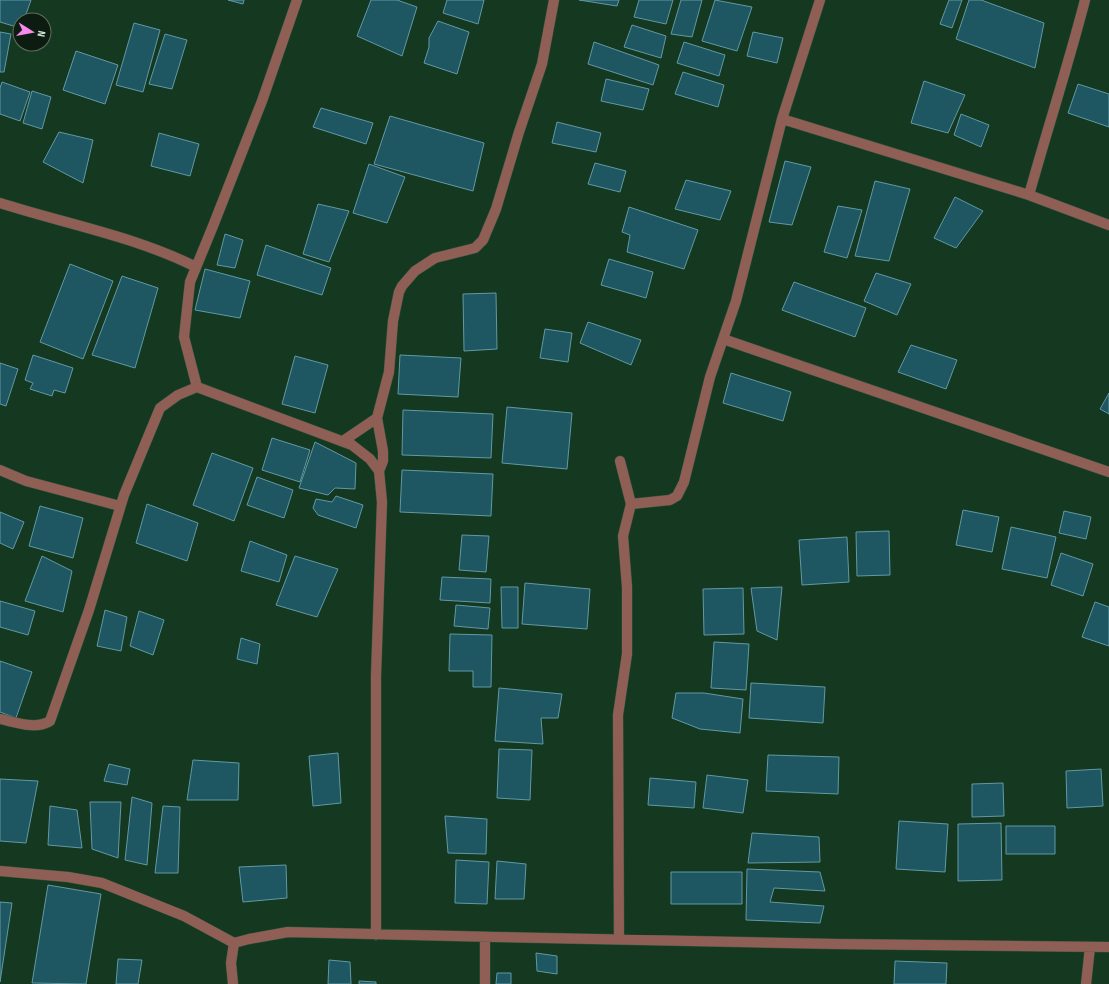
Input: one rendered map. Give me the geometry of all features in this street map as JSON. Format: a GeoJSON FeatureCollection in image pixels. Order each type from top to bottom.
{"type":"FeatureCollection","features":[{"type":"Feature","properties":{"kind":"street"},"geometry":{"type":"LineString","coordinates":[[197,386],[184,337],[190,282],[214,226],[262,100],[297,0]]}},
{"type":"Feature","properties":{"kind":"street"},"geometry":{"type":"LineString","coordinates":[[376,935],[376,676],[382,502],[379,471],[383,461],[383,451],[377,418],[389,372],[393,321],[399,292],[402,286],[415,271],[435,258],[475,248],[484,240],[496,209],[518,132],[542,64],[554,0]]}},
{"type":"Feature","properties":{"kind":"street"},"geometry":{"type":"LineString","coordinates":[[631,504],[670,500],[677,496],[684,482],[710,377],[736,301],[782,119],[820,0]]}},
{"type":"Feature","properties":{"kind":"street"},"geometry":{"type":"LineString","coordinates":[[1029,195],[1072,52],[1085,0]]}},
{"type":"Feature","properties":{"kind":"street"},"geometry":{"type":"LineString","coordinates":[[782,119],[1029,195],[1109,225]]}},
{"type":"Feature","properties":{"kind":"street"},"geometry":{"type":"LineString","coordinates":[[0,203],[138,243],[172,255],[196,267]]}},
{"type":"Feature","properties":{"kind":"street"},"geometry":{"type":"LineString","coordinates":[[723,339],[1109,472]]}},
{"type":"Feature","properties":{"kind":"street"},"geometry":{"type":"LineString","coordinates":[[0,719],[38,726],[50,721],[90,610],[120,506],[160,408],[178,395],[197,386],[344,441],[352,445],[370,459],[379,471]]}},
{"type":"Feature","properties":{"kind":"street"},"geometry":{"type":"LineString","coordinates":[[344,441],[377,418]]}},
{"type":"Feature","properties":{"kind":"street"},"geometry":{"type":"LineString","coordinates":[[619,939],[618,715],[627,654],[627,587],[623,536],[631,504],[620,461]]}},
{"type":"Feature","properties":{"kind":"street"},"geometry":{"type":"LineString","coordinates":[[0,470],[26,481],[120,506]]}},
{"type":"Feature","properties":{"kind":"street"},"geometry":{"type":"LineString","coordinates":[[0,871],[68,877],[102,883],[184,916],[234,943],[288,932],[836,944],[1109,947]]}},
{"type":"Feature","properties":{"kind":"street"},"geometry":{"type":"LineString","coordinates":[[485,937],[485,984]]}},
{"type":"Feature","properties":{"kind":"street"},"geometry":{"type":"LineString","coordinates":[[234,943],[231,963],[234,984]]}},
{"type":"Feature","properties":{"kind":"street"},"geometry":{"type":"LineString","coordinates":[[1086,984],[1090,947]]}},
{"type":"Feature","properties":{"kind":"building"},"geometry":{"type":"Polygon","coordinates":[[[0,0],[31,0],[27,12],[12,12],[12,26],[0,22],[0,0]]]}},
{"type":"Feature","properties":{"kind":"building"},"geometry":{"type":"Polygon","coordinates":[[[228,0],[244,0],[243,4],[228,0]]]}},
{"type":"Feature","properties":{"kind":"building"},"geometry":{"type":"Polygon","coordinates":[[[371,0],[397,0],[417,7],[402,56],[357,36],[371,0]]]}},
{"type":"Feature","properties":{"kind":"building"},"geometry":{"type":"Polygon","coordinates":[[[447,0],[484,0],[478,24],[443,13],[447,0]]]}},
{"type":"Feature","properties":{"kind":"building"},"geometry":{"type":"Polygon","coordinates":[[[579,0],[619,0],[617,6],[579,0]]]}},
{"type":"Feature","properties":{"kind":"building"},"geometry":{"type":"Polygon","coordinates":[[[639,0],[673,0],[666,24],[634,17],[639,0]]]}},
{"type":"Feature","properties":{"kind":"building"},"geometry":{"type":"Polygon","coordinates":[[[681,0],[702,0],[692,37],[671,34],[681,0]]]}},
{"type":"Feature","properties":{"kind":"building"},"geometry":{"type":"Polygon","coordinates":[[[715,0],[752,7],[737,51],[702,41],[715,0]]]}},
{"type":"Feature","properties":{"kind":"building"},"geometry":{"type":"Polygon","coordinates":[[[949,0],[962,0],[952,28],[940,24],[949,0]]]}},
{"type":"Feature","properties":{"kind":"building"},"geometry":{"type":"Polygon","coordinates":[[[969,0],[981,0],[1044,23],[1035,68],[956,39],[969,0]]]}},
{"type":"Feature","properties":{"kind":"building"},"geometry":{"type":"Polygon","coordinates":[[[438,21],[469,32],[457,74],[424,63],[429,47],[429,38],[438,21]]]}},
{"type":"Feature","properties":{"kind":"building"},"geometry":{"type":"Polygon","coordinates":[[[134,23],[160,30],[143,92],[116,85],[134,23]]]}},
{"type":"Feature","properties":{"kind":"building"},"geometry":{"type":"Polygon","coordinates":[[[632,25],[666,36],[661,58],[624,47],[632,25]]]}},
{"type":"Feature","properties":{"kind":"building"},"geometry":{"type":"Polygon","coordinates":[[[0,32],[11,34],[4,72],[0,72],[0,32]]]}},
{"type":"Feature","properties":{"kind":"building"},"geometry":{"type":"Polygon","coordinates":[[[753,32],[783,38],[777,63],[747,56],[753,32]]]}},
{"type":"Feature","properties":{"kind":"building"},"geometry":{"type":"Polygon","coordinates":[[[165,34],[187,40],[172,89],[149,84],[165,34]]]}},
{"type":"Feature","properties":{"kind":"building"},"geometry":{"type":"Polygon","coordinates":[[[594,42],[659,65],[653,85],[588,64],[594,42]]]}},
{"type":"Feature","properties":{"kind":"building"},"geometry":{"type":"Polygon","coordinates":[[[684,42],[725,55],[719,76],[677,63],[684,42]]]}},
{"type":"Feature","properties":{"kind":"building"},"geometry":{"type":"Polygon","coordinates":[[[76,51],[118,65],[105,104],[63,90],[76,51]]]}},
{"type":"Feature","properties":{"kind":"building"},"geometry":{"type":"Polygon","coordinates":[[[683,72],[724,85],[718,107],[675,94],[683,72]]]}},
{"type":"Feature","properties":{"kind":"building"},"geometry":{"type":"Polygon","coordinates":[[[606,79],[649,89],[643,110],[601,101],[606,79]]]}},
{"type":"Feature","properties":{"kind":"building"},"geometry":{"type":"Polygon","coordinates":[[[924,81],[965,95],[948,133],[911,123],[924,81]]]}},
{"type":"Feature","properties":{"kind":"building"},"geometry":{"type":"Polygon","coordinates":[[[2,82],[30,92],[20,121],[0,114],[0,88],[2,82]]]}},
{"type":"Feature","properties":{"kind":"building"},"geometry":{"type":"Polygon","coordinates":[[[1078,84],[1109,94],[1109,127],[1068,113],[1078,84]]]}},
{"type":"Feature","properties":{"kind":"building"},"geometry":{"type":"Polygon","coordinates":[[[32,91],[51,97],[42,129],[23,123],[32,91]]]}},
{"type":"Feature","properties":{"kind":"building"},"geometry":{"type":"Polygon","coordinates":[[[321,108],[373,123],[366,144],[313,127],[321,108]]]}},
{"type":"Feature","properties":{"kind":"building"},"geometry":{"type":"Polygon","coordinates":[[[961,114],[989,125],[981,147],[954,135],[961,114]]]}},
{"type":"Feature","properties":{"kind":"building"},"geometry":{"type":"Polygon","coordinates":[[[390,116],[484,143],[473,191],[374,164],[390,116]]]}},
{"type":"Feature","properties":{"kind":"building"},"geometry":{"type":"Polygon","coordinates":[[[557,122],[601,133],[596,152],[552,143],[557,122]]]}},
{"type":"Feature","properties":{"kind":"building"},"geometry":{"type":"Polygon","coordinates":[[[59,132],[93,140],[83,183],[43,162],[59,132]]]}},
{"type":"Feature","properties":{"kind":"building"},"geometry":{"type":"Polygon","coordinates":[[[159,133],[199,144],[190,176],[151,166],[159,133]]]}},
{"type":"Feature","properties":{"kind":"building"},"geometry":{"type":"Polygon","coordinates":[[[785,161],[811,167],[792,225],[769,222],[785,161]]]}},
{"type":"Feature","properties":{"kind":"building"},"geometry":{"type":"Polygon","coordinates":[[[595,163],[626,171],[620,192],[588,184],[595,163]]]}},
{"type":"Feature","properties":{"kind":"building"},"geometry":{"type":"Polygon","coordinates":[[[369,164],[405,177],[387,223],[353,213],[369,164]]]}},
{"type":"Feature","properties":{"kind":"building"},"geometry":{"type":"Polygon","coordinates":[[[686,180],[731,191],[720,220],[675,209],[686,180]]]}},
{"type":"Feature","properties":{"kind":"building"},"geometry":{"type":"Polygon","coordinates":[[[875,181],[910,189],[889,261],[855,256],[875,181]]]}},
{"type":"Feature","properties":{"kind":"building"},"geometry":{"type":"Polygon","coordinates":[[[955,197],[983,211],[956,248],[934,238],[955,197]]]}},
{"type":"Feature","properties":{"kind":"building"},"geometry":{"type":"Polygon","coordinates":[[[318,204],[349,211],[329,262],[303,254],[318,204]]]}},
{"type":"Feature","properties":{"kind":"building"},"geometry":{"type":"Polygon","coordinates":[[[838,206],[862,210],[847,258],[824,252],[838,206]]]}},
{"type":"Feature","properties":{"kind":"building"},"geometry":{"type":"Polygon","coordinates":[[[629,207],[698,230],[684,269],[627,252],[630,235],[622,232],[629,207]]]}},
{"type":"Feature","properties":{"kind":"building"},"geometry":{"type":"Polygon","coordinates":[[[225,234],[243,240],[235,268],[217,265],[225,234]]]}},
{"type":"Feature","properties":{"kind":"building"},"geometry":{"type":"Polygon","coordinates":[[[266,245],[331,268],[322,295],[257,275],[266,245]]]}},
{"type":"Feature","properties":{"kind":"building"},"geometry":{"type":"Polygon","coordinates":[[[609,259],[653,272],[646,298],[601,285],[609,259]]]}},
{"type":"Feature","properties":{"kind":"building"},"geometry":{"type":"Polygon","coordinates":[[[70,264],[113,281],[83,359],[40,342],[70,264]]]}},
{"type":"Feature","properties":{"kind":"building"},"geometry":{"type":"Polygon","coordinates":[[[205,269],[250,281],[240,318],[195,310],[205,269]]]}},
{"type":"Feature","properties":{"kind":"building"},"geometry":{"type":"Polygon","coordinates":[[[876,273],[911,284],[897,315],[864,301],[876,273]]]}},
{"type":"Feature","properties":{"kind":"building"},"geometry":{"type":"Polygon","coordinates":[[[122,276],[158,288],[135,368],[92,355],[122,276]]]}},
{"type":"Feature","properties":{"kind":"building"},"geometry":{"type":"Polygon","coordinates":[[[794,282],[866,308],[855,337],[782,310],[794,282]]]}},
{"type":"Feature","properties":{"kind":"building"},"geometry":{"type":"Polygon","coordinates":[[[496,293],[497,349],[464,351],[463,294],[496,293]]]}},
{"type":"Feature","properties":{"kind":"building"},"geometry":{"type":"Polygon","coordinates":[[[588,322],[641,340],[631,365],[580,343],[588,322]]]}},
{"type":"Feature","properties":{"kind":"building"},"geometry":{"type":"Polygon","coordinates":[[[545,329],[572,333],[568,362],[540,358],[545,329]]]}},
{"type":"Feature","properties":{"kind":"building"},"geometry":{"type":"Polygon","coordinates":[[[911,345],[957,360],[946,389],[898,372],[911,345]]]}},
{"type":"Feature","properties":{"kind":"building"},"geometry":{"type":"Polygon","coordinates":[[[33,355],[73,368],[65,393],[54,390],[52,396],[30,389],[33,383],[25,380],[33,355]]]}},
{"type":"Feature","properties":{"kind":"building"},"geometry":{"type":"Polygon","coordinates":[[[400,355],[461,358],[458,397],[398,394],[400,355]]]}},
{"type":"Feature","properties":{"kind":"building"},"geometry":{"type":"Polygon","coordinates":[[[295,356],[328,365],[315,413],[282,404],[295,356]]]}},
{"type":"Feature","properties":{"kind":"building"},"geometry":{"type":"Polygon","coordinates":[[[0,363],[18,369],[6,406],[0,404],[0,363]]]}},
{"type":"Feature","properties":{"kind":"building"},"geometry":{"type":"Polygon","coordinates":[[[731,373],[791,392],[783,421],[723,403],[731,373]]]}},
{"type":"Feature","properties":{"kind":"building"},"geometry":{"type":"Polygon","coordinates":[[[1109,393],[1109,414],[1100,409],[1109,393]]]}},
{"type":"Feature","properties":{"kind":"building"},"geometry":{"type":"Polygon","coordinates":[[[507,407],[572,413],[567,469],[502,463],[507,407]]]}},
{"type":"Feature","properties":{"kind":"building"},"geometry":{"type":"Polygon","coordinates":[[[403,410],[493,414],[491,458],[402,455],[403,410]]]}},
{"type":"Feature","properties":{"kind":"building"},"geometry":{"type":"Polygon","coordinates":[[[272,438],[310,450],[300,482],[262,470],[272,438]]]}},
{"type":"Feature","properties":{"kind":"building"},"geometry":{"type":"Polygon","coordinates":[[[315,442],[356,463],[355,489],[335,488],[328,495],[299,488],[315,442]]]}},
{"type":"Feature","properties":{"kind":"building"},"geometry":{"type":"Polygon","coordinates":[[[212,453],[253,468],[234,521],[193,505],[212,453]]]}},
{"type":"Feature","properties":{"kind":"building"},"geometry":{"type":"Polygon","coordinates":[[[402,470],[493,474],[491,516],[400,512],[402,470]]]}},
{"type":"Feature","properties":{"kind":"building"},"geometry":{"type":"Polygon","coordinates":[[[257,477],[293,490],[284,518],[247,505],[257,477]]]}},
{"type":"Feature","properties":{"kind":"building"},"geometry":{"type":"Polygon","coordinates":[[[336,496],[363,505],[356,528],[318,515],[313,508],[316,499],[332,502],[336,496]]]}},
{"type":"Feature","properties":{"kind":"building"},"geometry":{"type":"Polygon","coordinates":[[[147,504],[198,523],[187,561],[136,543],[147,504]]]}},
{"type":"Feature","properties":{"kind":"building"},"geometry":{"type":"Polygon","coordinates":[[[40,506],[83,518],[73,558],[29,546],[40,506]]]}},
{"type":"Feature","properties":{"kind":"building"},"geometry":{"type":"Polygon","coordinates":[[[963,510],[999,517],[992,552],[956,545],[963,510]]]}},
{"type":"Feature","properties":{"kind":"building"},"geometry":{"type":"Polygon","coordinates":[[[1064,511],[1091,517],[1086,539],[1059,533],[1064,511]]]}},
{"type":"Feature","properties":{"kind":"building"},"geometry":{"type":"Polygon","coordinates":[[[0,512],[24,522],[13,549],[0,543],[0,512]]]}},
{"type":"Feature","properties":{"kind":"building"},"geometry":{"type":"Polygon","coordinates":[[[1011,527],[1056,537],[1047,578],[1002,569],[1011,527]]]}},
{"type":"Feature","properties":{"kind":"building"},"geometry":{"type":"Polygon","coordinates":[[[889,531],[890,575],[857,576],[856,532],[889,531]]]}},
{"type":"Feature","properties":{"kind":"building"},"geometry":{"type":"Polygon","coordinates":[[[462,535],[489,536],[486,572],[459,570],[462,535]]]}},
{"type":"Feature","properties":{"kind":"building"},"geometry":{"type":"Polygon","coordinates":[[[847,537],[849,582],[802,585],[799,540],[847,537]]]}},
{"type":"Feature","properties":{"kind":"building"},"geometry":{"type":"Polygon","coordinates":[[[250,541],[287,555],[279,582],[241,571],[250,541]]]}},
{"type":"Feature","properties":{"kind":"building"},"geometry":{"type":"Polygon","coordinates":[[[1061,553],[1093,564],[1083,596],[1051,585],[1061,553]]]}},
{"type":"Feature","properties":{"kind":"building"},"geometry":{"type":"Polygon","coordinates":[[[42,556],[72,571],[63,612],[25,601],[42,556]]]}},
{"type":"Feature","properties":{"kind":"building"},"geometry":{"type":"Polygon","coordinates":[[[295,556],[338,569],[317,617],[276,605],[295,556]]]}},
{"type":"Feature","properties":{"kind":"building"},"geometry":{"type":"Polygon","coordinates":[[[442,577],[491,579],[490,603],[440,600],[442,577]]]}},
{"type":"Feature","properties":{"kind":"building"},"geometry":{"type":"Polygon","coordinates":[[[525,583],[590,589],[587,629],[522,624],[525,583]]]}},
{"type":"Feature","properties":{"kind":"building"},"geometry":{"type":"Polygon","coordinates":[[[501,587],[518,587],[518,628],[502,628],[501,587]]]}},
{"type":"Feature","properties":{"kind":"building"},"geometry":{"type":"Polygon","coordinates":[[[782,587],[777,640],[757,631],[751,588],[782,587]]]}},
{"type":"Feature","properties":{"kind":"building"},"geometry":{"type":"Polygon","coordinates":[[[743,588],[744,634],[704,635],[703,589],[743,588]]]}},
{"type":"Feature","properties":{"kind":"building"},"geometry":{"type":"Polygon","coordinates":[[[0,601],[35,611],[28,635],[0,627],[0,601]]]}},
{"type":"Feature","properties":{"kind":"building"},"geometry":{"type":"Polygon","coordinates":[[[1095,602],[1109,607],[1109,646],[1082,637],[1095,602]]]}},
{"type":"Feature","properties":{"kind":"building"},"geometry":{"type":"Polygon","coordinates":[[[456,605],[490,608],[488,629],[454,626],[456,605]]]}},
{"type":"Feature","properties":{"kind":"building"},"geometry":{"type":"Polygon","coordinates":[[[105,610],[127,617],[121,651],[97,646],[105,610]]]}},
{"type":"Feature","properties":{"kind":"building"},"geometry":{"type":"Polygon","coordinates":[[[139,611],[164,620],[153,655],[130,646],[139,611]]]}},
{"type":"Feature","properties":{"kind":"building"},"geometry":{"type":"Polygon","coordinates":[[[450,634],[492,635],[491,687],[473,687],[473,671],[449,671],[450,634]]]}},
{"type":"Feature","properties":{"kind":"building"},"geometry":{"type":"Polygon","coordinates":[[[241,638],[260,644],[257,664],[237,659],[241,638]]]}},
{"type":"Feature","properties":{"kind":"building"},"geometry":{"type":"Polygon","coordinates":[[[714,642],[749,644],[746,690],[711,688],[714,642]]]}},
{"type":"Feature","properties":{"kind":"building"},"geometry":{"type":"Polygon","coordinates":[[[0,661],[32,672],[16,718],[0,712],[0,661]]]}},
{"type":"Feature","properties":{"kind":"building"},"geometry":{"type":"Polygon","coordinates":[[[751,683],[825,687],[823,723],[749,718],[751,683]]]}},
{"type":"Feature","properties":{"kind":"building"},"geometry":{"type":"Polygon","coordinates":[[[499,688],[562,694],[558,718],[541,718],[543,744],[495,741],[499,688]]]}},
{"type":"Feature","properties":{"kind":"building"},"geometry":{"type":"Polygon","coordinates":[[[676,693],[704,693],[743,699],[740,733],[700,729],[672,718],[676,693]]]}},
{"type":"Feature","properties":{"kind":"building"},"geometry":{"type":"Polygon","coordinates":[[[499,749],[532,750],[530,800],[497,798],[499,749]]]}},
{"type":"Feature","properties":{"kind":"building"},"geometry":{"type":"Polygon","coordinates":[[[338,753],[341,803],[313,806],[309,756],[338,753]]]}},
{"type":"Feature","properties":{"kind":"building"},"geometry":{"type":"Polygon","coordinates":[[[768,755],[839,757],[838,794],[766,791],[768,755]]]}},
{"type":"Feature","properties":{"kind":"building"},"geometry":{"type":"Polygon","coordinates":[[[193,760],[239,763],[238,800],[187,800],[193,760]]]}},
{"type":"Feature","properties":{"kind":"building"},"geometry":{"type":"Polygon","coordinates":[[[109,764],[130,769],[127,785],[104,781],[109,764]]]}},
{"type":"Feature","properties":{"kind":"building"},"geometry":{"type":"Polygon","coordinates":[[[1101,769],[1103,806],[1067,808],[1066,771],[1101,769]]]}},
{"type":"Feature","properties":{"kind":"building"},"geometry":{"type":"Polygon","coordinates":[[[707,775],[748,780],[743,813],[703,808],[707,775]]]}},
{"type":"Feature","properties":{"kind":"building"},"geometry":{"type":"Polygon","coordinates":[[[650,778],[696,782],[694,808],[648,805],[650,778]]]}},
{"type":"Feature","properties":{"kind":"building"},"geometry":{"type":"Polygon","coordinates":[[[0,779],[38,781],[26,843],[0,841],[0,779]]]}},
{"type":"Feature","properties":{"kind":"building"},"geometry":{"type":"Polygon","coordinates":[[[1003,783],[1004,816],[972,817],[972,784],[1003,783]]]}},
{"type":"Feature","properties":{"kind":"building"},"geometry":{"type":"Polygon","coordinates":[[[132,797],[152,803],[147,865],[125,860],[132,797]]]}},
{"type":"Feature","properties":{"kind":"building"},"geometry":{"type":"Polygon","coordinates":[[[90,802],[121,802],[118,858],[92,849],[90,802]]]}},
{"type":"Feature","properties":{"kind":"building"},"geometry":{"type":"Polygon","coordinates":[[[50,806],[77,810],[82,848],[48,845],[50,806]]]}},
{"type":"Feature","properties":{"kind":"building"},"geometry":{"type":"Polygon","coordinates":[[[163,806],[180,807],[178,873],[155,873],[163,806]]]}},
{"type":"Feature","properties":{"kind":"building"},"geometry":{"type":"Polygon","coordinates":[[[445,816],[487,819],[486,854],[448,853],[445,816]]]}},
{"type":"Feature","properties":{"kind":"building"},"geometry":{"type":"Polygon","coordinates":[[[899,821],[948,824],[945,872],[896,869],[899,821]]]}},
{"type":"Feature","properties":{"kind":"building"},"geometry":{"type":"Polygon","coordinates":[[[1001,823],[1002,880],[958,881],[958,824],[1001,823]]]}},
{"type":"Feature","properties":{"kind":"building"},"geometry":{"type":"Polygon","coordinates":[[[1006,826],[1055,826],[1055,854],[1006,854],[1006,826]]]}},
{"type":"Feature","properties":{"kind":"building"},"geometry":{"type":"Polygon","coordinates":[[[752,833],[819,837],[820,862],[748,863],[752,833]]]}},
{"type":"Feature","properties":{"kind":"building"},"geometry":{"type":"Polygon","coordinates":[[[456,860],[489,862],[487,904],[455,903],[456,860]]]}},
{"type":"Feature","properties":{"kind":"building"},"geometry":{"type":"Polygon","coordinates":[[[497,861],[526,864],[524,899],[495,899],[497,861]]]}},
{"type":"Feature","properties":{"kind":"building"},"geometry":{"type":"Polygon","coordinates":[[[286,865],[287,898],[243,902],[239,867],[286,865]]]}},
{"type":"Feature","properties":{"kind":"building"},"geometry":{"type":"Polygon","coordinates":[[[747,869],[820,872],[825,891],[774,888],[770,902],[824,906],[820,923],[746,920],[747,869]]]}},
{"type":"Feature","properties":{"kind":"building"},"geometry":{"type":"Polygon","coordinates":[[[671,872],[742,872],[742,904],[671,904],[671,872]]]}},
{"type":"Feature","properties":{"kind":"building"},"geometry":{"type":"Polygon","coordinates":[[[48,885],[101,894],[86,984],[32,983],[48,885]]]}},
{"type":"Feature","properties":{"kind":"building"},"geometry":{"type":"Polygon","coordinates":[[[0,902],[12,903],[0,982],[0,902]]]}},
{"type":"Feature","properties":{"kind":"building"},"geometry":{"type":"Polygon","coordinates":[[[536,953],[557,956],[557,974],[537,971],[536,953]]]}},
{"type":"Feature","properties":{"kind":"building"},"geometry":{"type":"Polygon","coordinates":[[[118,959],[142,960],[138,984],[116,984],[118,959]]]}},
{"type":"Feature","properties":{"kind":"building"},"geometry":{"type":"Polygon","coordinates":[[[329,960],[350,962],[351,984],[328,984],[329,960]]]}},
{"type":"Feature","properties":{"kind":"building"},"geometry":{"type":"Polygon","coordinates":[[[895,961],[947,963],[946,984],[894,984],[895,961]]]}},
{"type":"Feature","properties":{"kind":"building"},"geometry":{"type":"Polygon","coordinates":[[[497,973],[511,973],[511,984],[496,984],[497,973]]]}},
{"type":"Feature","properties":{"kind":"building"},"geometry":{"type":"Polygon","coordinates":[[[359,981],[376,982],[376,984],[359,984],[359,981]]]}}]}
